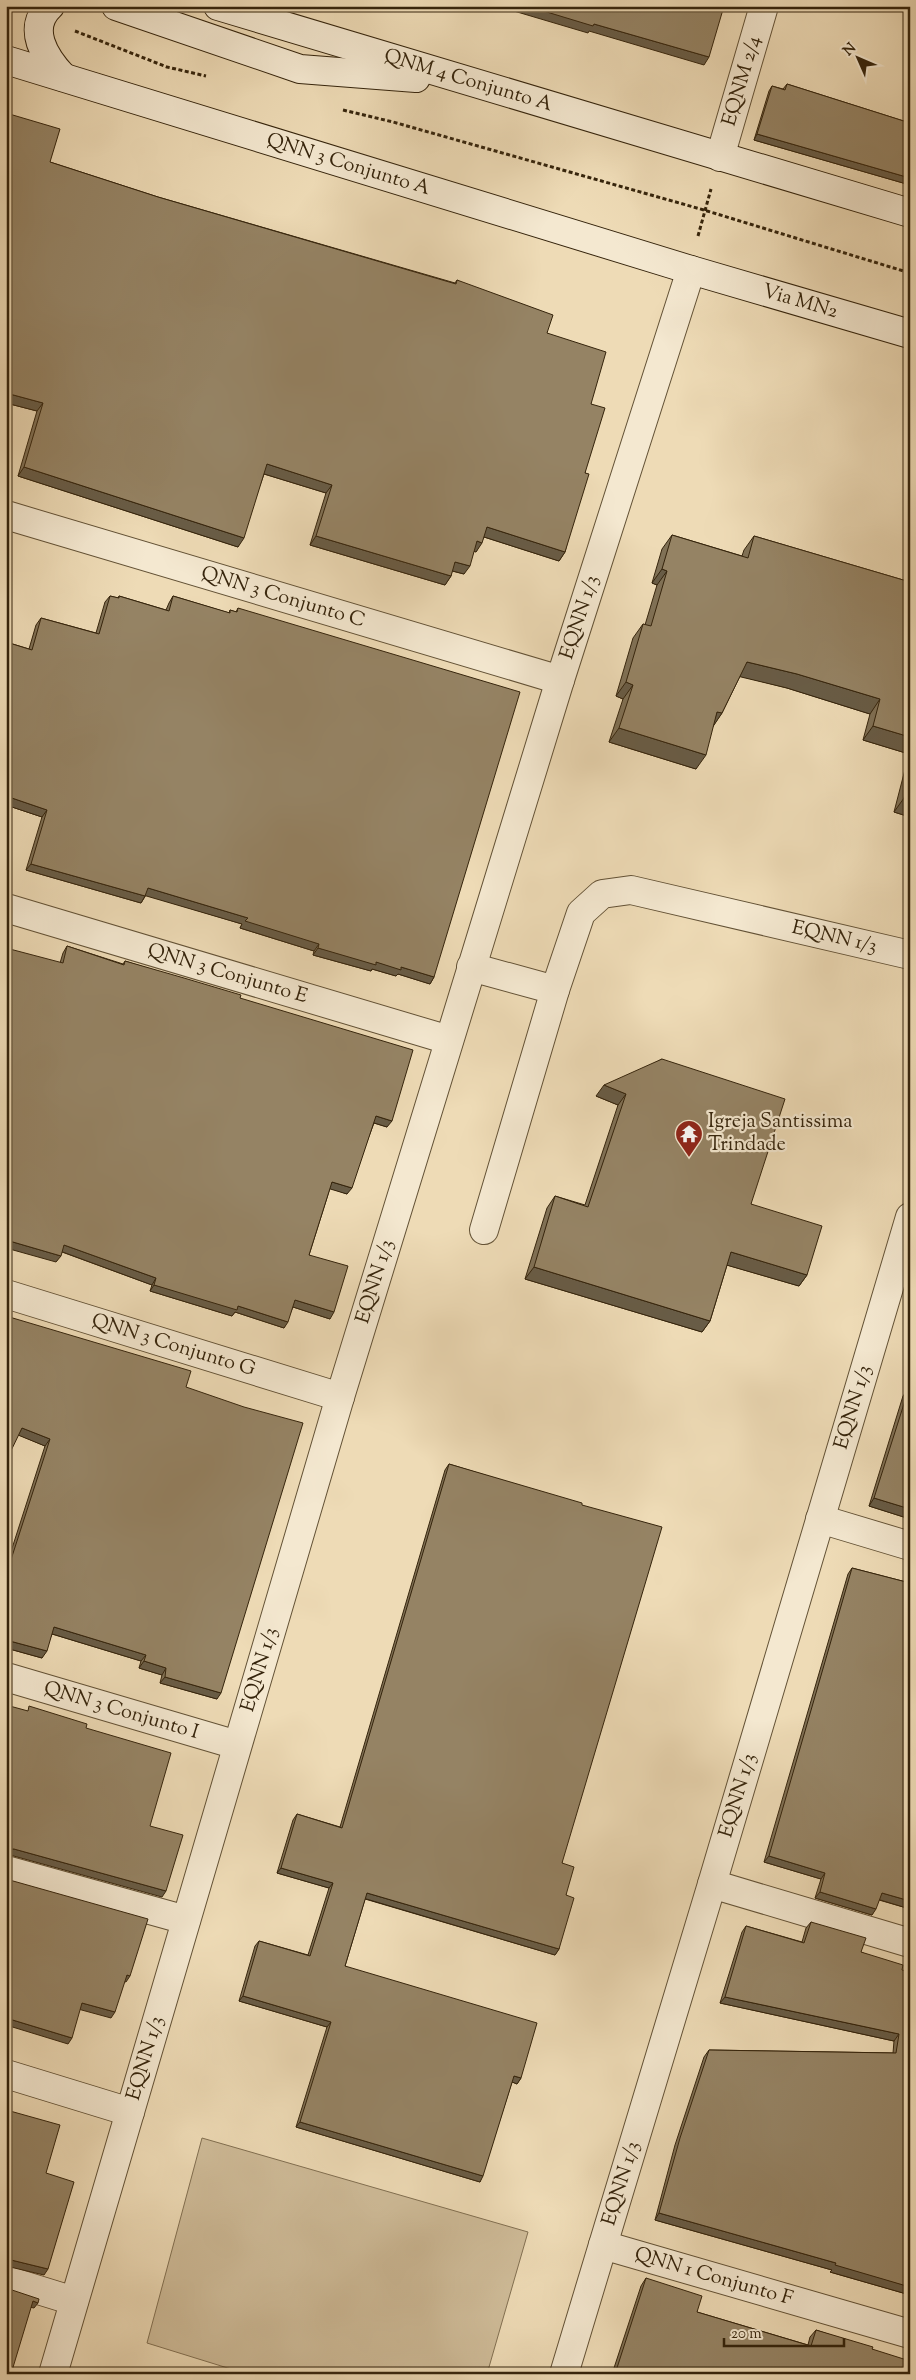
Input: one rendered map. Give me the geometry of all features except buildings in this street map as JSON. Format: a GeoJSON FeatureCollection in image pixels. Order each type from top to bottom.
{"type":"FeatureCollection","features":[{"type":"Feature","properties":{"kind":"street"},"geometry":{"type":"LineString","coordinates":[[116,6],[300,69],[470,82]]}},
{"type":"Feature","properties":{"kind":"street","name":"QNM 4 Conjunto A"},"geometry":{"type":"LineString","coordinates":[[218,6],[720,157]]}},
{"type":"Feature","properties":{"kind":"street","name":"EQNM 2/4"},"geometry":{"type":"LineString","coordinates":[[720,157],[764,6]]}},
{"type":"Feature","properties":{"kind":"street"},"geometry":{"type":"LineString","coordinates":[[46,12],[38,37],[46,56],[63,76]]}},
{"type":"Feature","properties":{"kind":"street","name":"QNN 3 Conjunto A"},"geometry":{"type":"LineString","coordinates":[[6,60],[691,270]]}},
{"type":"Feature","properties":{"kind":"street"},"geometry":{"type":"LineString","coordinates":[[720,157],[910,213]]}},
{"type":"Feature","properties":{"kind":"street","name":"Via MN2"},"geometry":{"type":"LineString","coordinates":[[691,270],[910,334]]}},
{"type":"Feature","properties":{"kind":"street","name":"EQNN 1/3"},"geometry":{"type":"LineString","coordinates":[[53,2374],[236,1745],[340,1397],[560,680],[691,270]]}},
{"type":"Feature","properties":{"kind":"street","name":"QNN 3 Conjunto C"},"geometry":{"type":"LineString","coordinates":[[6,515],[560,680]]}},
{"type":"Feature","properties":{"kind":"street","name":"EQNN 1/3"},"geometry":{"type":"LineString","coordinates":[[484,1230],[554,990],[581,913],[602,894],[631,890],[910,955]]}},
{"type":"Feature","properties":{"kind":"street","name":"QNN 3 Conjunto E"},"geometry":{"type":"LineString","coordinates":[[6,908],[449,1040]]}},
{"type":"Feature","properties":{"kind":"street"},"geometry":{"type":"LineString","coordinates":[[471,967],[554,990]]}},
{"type":"Feature","properties":{"kind":"street","name":"EQNN 1/3"},"geometry":{"type":"LineString","coordinates":[[564,2374],[910,1217]]}},
{"type":"Feature","properties":{"kind":"street","name":"QNN 3 Conjunto G"},"geometry":{"type":"LineString","coordinates":[[6,1294],[340,1397]]}},
{"type":"Feature","properties":{"kind":"street"},"geometry":{"type":"LineString","coordinates":[[820,1519],[910,1546]]}},
{"type":"Feature","properties":{"kind":"street","name":"QNN 3 Conjunto I"},"geometry":{"type":"LineString","coordinates":[[6,1677],[236,1745]]}},
{"type":"Feature","properties":{"kind":"street"},"geometry":{"type":"LineString","coordinates":[[6,1870],[186,1920]]}},
{"type":"Feature","properties":{"kind":"street"},"geometry":{"type":"LineString","coordinates":[[712,1884],[910,1943]]}},
{"type":"Feature","properties":{"kind":"street"},"geometry":{"type":"LineString","coordinates":[[6,2074],[130,2112]]}},
{"type":"Feature","properties":{"kind":"street","name":"QNN 1 Conjunto F"},"geometry":{"type":"LineString","coordinates":[[602,2245],[910,2334]]}},
{"type":"Feature","properties":{"kind":"street"},"geometry":{"type":"LineString","coordinates":[[6,2280],[74,2301]]}},
{"type":"Feature","properties":{"kind":"path"},"geometry":{"type":"LineString","coordinates":[[46,12],[167,67],[214,78]]}},
{"type":"Feature","properties":{"kind":"path"},"geometry":{"type":"LineString","coordinates":[[336,108],[393,122],[704,210],[910,273]]}},
{"type":"Feature","properties":{"kind":"path"},"geometry":{"type":"LineString","coordinates":[[691,270],[704,210],[720,157]]}},
{"type":"Feature","properties":{"kind":"shaded area"},"geometry":{"type":"Polygon","coordinates":[[[202,2138],[528,2232],[487,2374],[247,2374],[147,2343],[202,2138]]]}},
{"type":"Feature","properties":{"kind":"place","name":"Igreja Santissima Trindade"},"geometry":{"type":"Point","coordinates":[689,1158]}}]}
